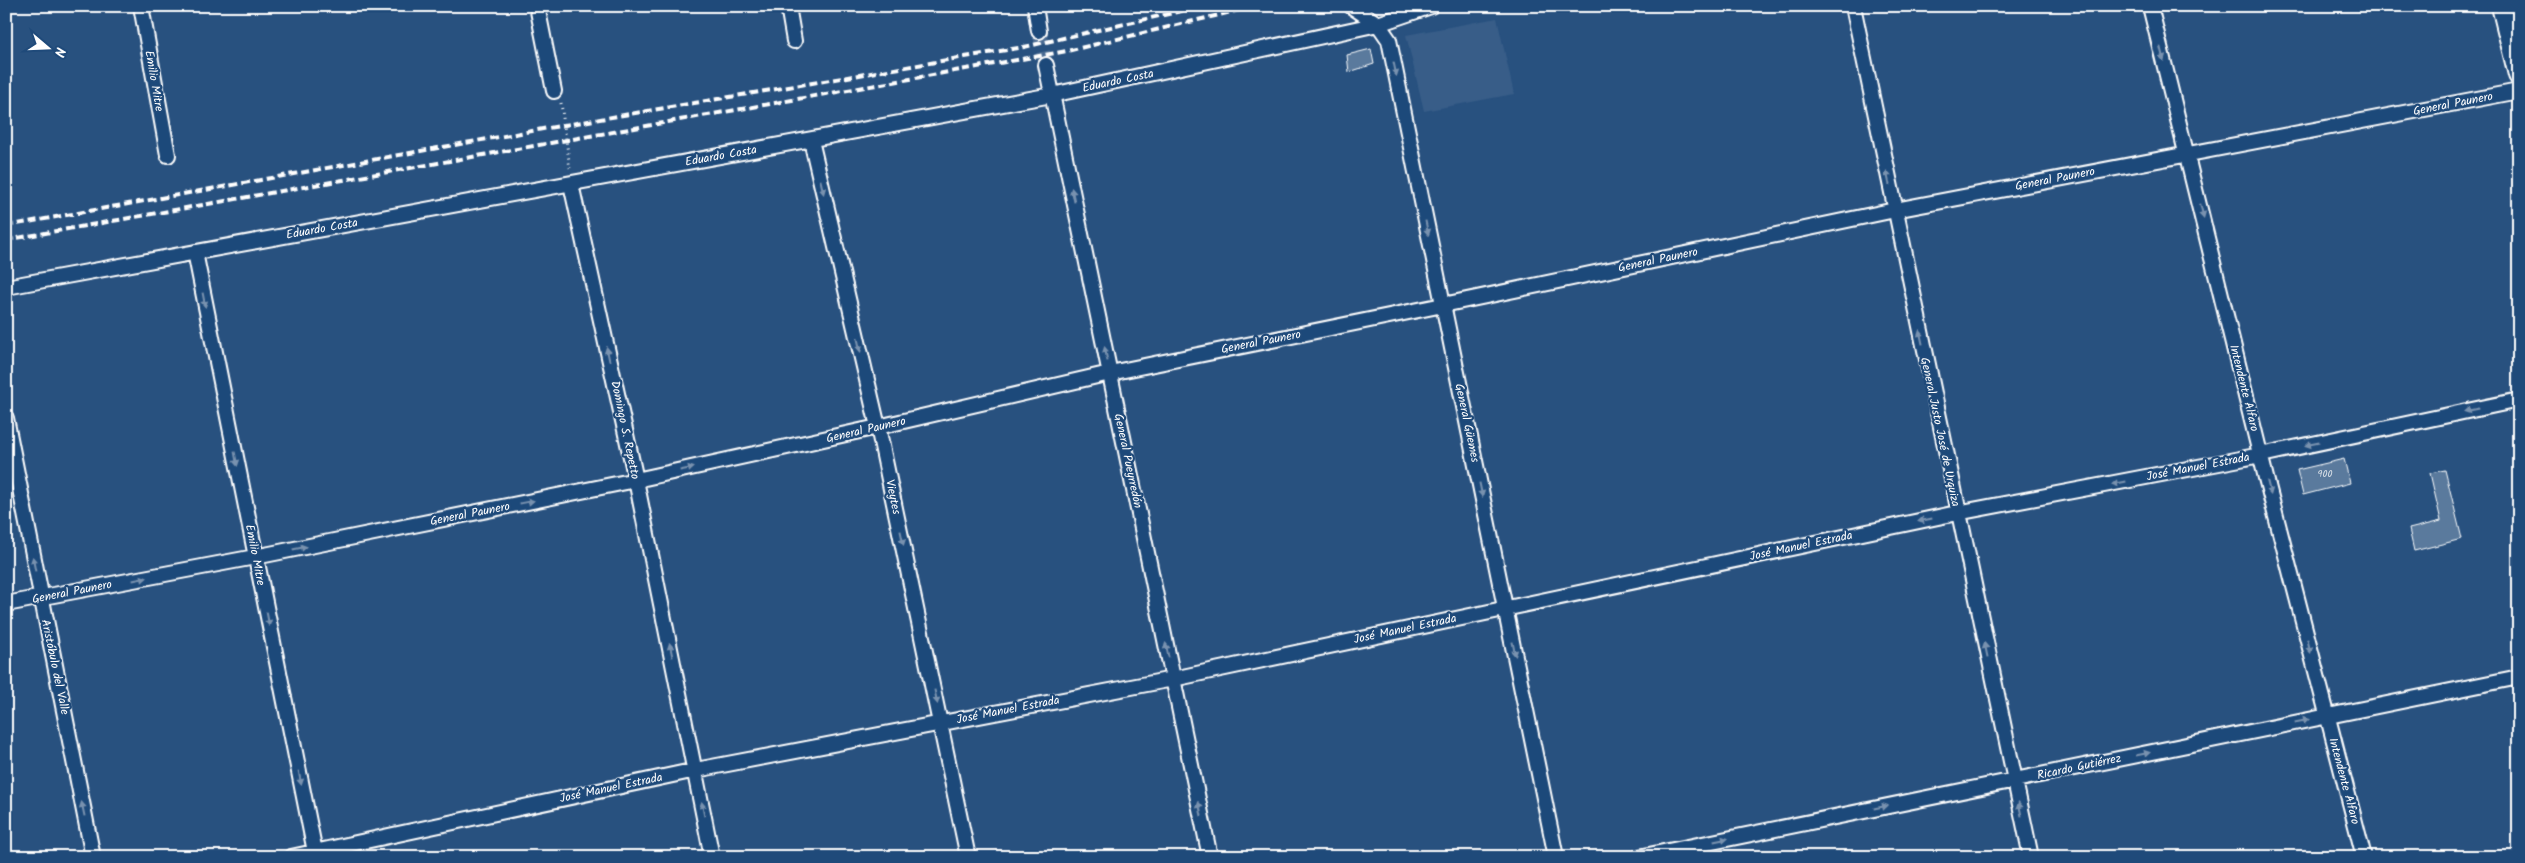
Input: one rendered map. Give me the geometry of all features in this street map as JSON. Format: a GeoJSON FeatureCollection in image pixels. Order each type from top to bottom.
{"type":"FeatureCollection","features":[{"type":"Feature","properties":{"kind":"street","name":"Emilio Mitre"},"geometry":{"type":"LineString","coordinates":[[141,6],[168,155]]}},
{"type":"Feature","properties":{"kind":"street"},"geometry":{"type":"LineString","coordinates":[[537,6],[554,91]]}},
{"type":"Feature","properties":{"kind":"street"},"geometry":{"type":"LineString","coordinates":[[788,6],[794,41]]}},
{"type":"Feature","properties":{"kind":"street"},"geometry":{"type":"LineString","coordinates":[[1035,6],[1039,31]]}},
{"type":"Feature","properties":{"kind":"street","name":"General Güemes"},"geometry":{"type":"LineString","coordinates":[[1351,6],[1378,24],[1389,40],[1556,857]]}},
{"type":"Feature","properties":{"kind":"street","name":"Eduardo Costa"},"geometry":{"type":"LineString","coordinates":[[6,287],[1052,95],[1378,24],[1430,6]]}},
{"type":"Feature","properties":{"kind":"street","name":"General Justo José de Urquiza"},"geometry":{"type":"LineString","coordinates":[[1853,6],[2030,857]]}},
{"type":"Feature","properties":{"kind":"street","name":"Intendente Alfaro"},"geometry":{"type":"LineString","coordinates":[[2150,6],[2261,455],[2364,857]]}},
{"type":"Feature","properties":{"kind":"street"},"geometry":{"type":"LineString","coordinates":[[2502,6],[2519,75]]}},
{"type":"Feature","properties":{"kind":"street","name":"General Pueyrredón"},"geometry":{"type":"LineString","coordinates":[[1046,65],[1210,857]]}},
{"type":"Feature","properties":{"kind":"street","name":"General Paunero"},"geometry":{"type":"LineString","coordinates":[[6,604],[255,557],[636,480],[878,427],[1110,373],[1895,210],[2519,91]]}},
{"type":"Feature","properties":{"kind":"street","name":"Vieytes"},"geometry":{"type":"LineString","coordinates":[[811,140],[878,427],[968,857]]}},
{"type":"Feature","properties":{"kind":"street","name":"Domingo S. Repetto"},"geometry":{"type":"LineString","coordinates":[[571,184],[636,480],[696,770],[712,857]]}},
{"type":"Feature","properties":{"kind":"street","name":"Emilio Mitre"},"geometry":{"type":"LineString","coordinates":[[195,252],[315,854]]}},
{"type":"Feature","properties":{"kind":"street","name":"José Manuel Estrada"},"geometry":{"type":"LineString","coordinates":[[290,857],[315,854],[696,770],[1173,679],[1957,513],[2261,455],[2519,400]]}},
{"type":"Feature","properties":{"kind":"street","name":"Aristóbulo del Valle"},"geometry":{"type":"LineString","coordinates":[[6,418],[40,598],[93,857]]}},
{"type":"Feature","properties":{"kind":"street","name":"Ricardo Gutiérrez"},"geometry":{"type":"LineString","coordinates":[[1639,857],[2519,677]]}},
{"type":"Feature","properties":{"kind":"path"},"geometry":{"type":"LineString","coordinates":[[554,91],[560,94],[571,184]]}},
{"type":"Feature","properties":{"kind":"shaded area"},"geometry":{"type":"Polygon","coordinates":[[[1497,18],[1514,94],[1424,111],[1406,35],[1497,18]]]}},
{"type":"Feature","properties":{"kind":"building"},"geometry":{"type":"Polygon","coordinates":[[[1371,49],[1374,64],[1349,72],[1347,55],[1371,49]]]}},
{"type":"Feature","properties":{"kind":"building"},"geometry":{"type":"Polygon","coordinates":[[[2344,459],[2350,483],[2303,495],[2297,470],[2344,459]]]}},
{"type":"Feature","properties":{"kind":"building"},"geometry":{"type":"Polygon","coordinates":[[[2445,470],[2462,539],[2414,551],[2409,529],[2441,521],[2430,473],[2445,470]]]}},
{"type":"Feature","properties":{"kind":"tunnel"},"geometry":{"type":"LineString","coordinates":[[1039,31],[1046,65]]}},
{"type":"Feature","properties":{"kind":"railway"},"geometry":{"type":"LineString","coordinates":[[6,226],[565,125],[1024,47],[1203,6]]}},
{"type":"Feature","properties":{"kind":"railway"},"geometry":{"type":"LineString","coordinates":[[6,240],[1067,51],[1257,6]]}}]}
